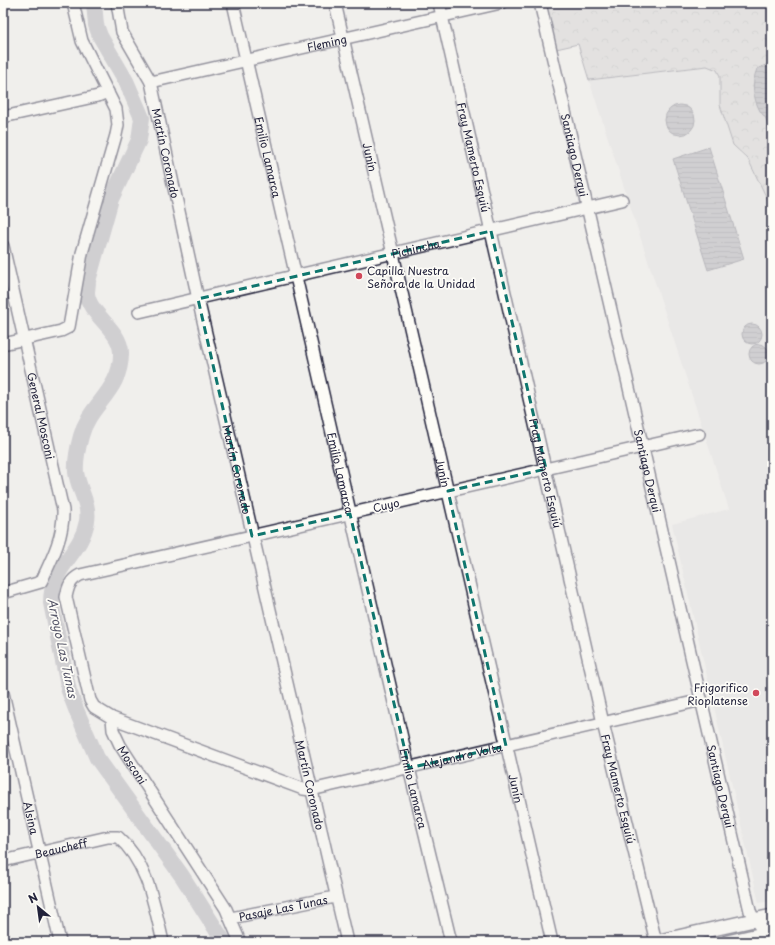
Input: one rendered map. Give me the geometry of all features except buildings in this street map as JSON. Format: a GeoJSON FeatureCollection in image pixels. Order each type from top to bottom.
{"type":"FeatureCollection","features":[{"type":"Feature","properties":{"kind":"main road"},"geometry":{"type":"LineString","coordinates":[[655,942],[772,916]]}},
{"type":"Feature","properties":{"kind":"main road"},"geometry":{"type":"LineString","coordinates":[[727,942],[769,936]]}},
{"type":"Feature","properties":{"kind":"street"},"geometry":{"type":"LineString","coordinates":[[3,344],[61,331],[69,327],[82,253],[118,125],[116,109],[82,41],[73,3]]}},
{"type":"Feature","properties":{"kind":"street","name":"Martín Coronado"},"geometry":{"type":"LineString","coordinates":[[117,3],[122,32],[151,82],[198,299],[252,536],[335,897],[347,942]]}},
{"type":"Feature","properties":{"kind":"street","name":"Emilio Lamarca"},"geometry":{"type":"LineString","coordinates":[[233,3],[408,768],[451,942]]}},
{"type":"Feature","properties":{"kind":"street","name":"Junín"},"geometry":{"type":"LineString","coordinates":[[335,3],[552,942]]}},
{"type":"Feature","properties":{"kind":"street","name":"Fray Mamerto Esquiú"},"geometry":{"type":"LineString","coordinates":[[439,3],[603,723],[655,942]]}},
{"type":"Feature","properties":{"kind":"street","name":"Fleming"},"geometry":{"type":"LineString","coordinates":[[151,82],[501,3]]}},
{"type":"Feature","properties":{"kind":"street","name":"Santiago Derqui"},"geometry":{"type":"LineString","coordinates":[[540,3],[589,208],[750,909],[754,920],[769,936]]}},
{"type":"Feature","properties":{"kind":"street"},"geometry":{"type":"LineString","coordinates":[[3,117],[98,96],[108,92]]}},
{"type":"Feature","properties":{"kind":"street","name":"Pichincha"},"geometry":{"type":"LineString","coordinates":[[138,312],[622,200]]}},
{"type":"Feature","properties":{"kind":"street","name":"General Mosconi"},"geometry":{"type":"LineString","coordinates":[[3,246],[63,510],[62,532],[40,582],[3,593]]}},
{"type":"Feature","properties":{"kind":"street","name":"Cuyo"},"geometry":{"type":"LineString","coordinates":[[112,718],[94,707],[88,693],[66,597],[68,587],[73,579],[80,575],[699,434]]}},
{"type":"Feature","properties":{"kind":"street","name":"Alsina"},"geometry":{"type":"LineString","coordinates":[[3,693],[60,942]]}},
{"type":"Feature","properties":{"kind":"street","name":"Alejandro Volta"},"geometry":{"type":"LineString","coordinates":[[112,718],[303,790],[311,790],[702,700]]}},
{"type":"Feature","properties":{"kind":"street","name":"Mosconi"},"geometry":{"type":"LineString","coordinates":[[112,718],[113,730],[120,745],[231,918],[240,942]]}},
{"type":"Feature","properties":{"kind":"street","name":"Beaucheff"},"geometry":{"type":"LineString","coordinates":[[3,861],[108,837],[118,837],[130,850],[146,877],[163,942]]}},
{"type":"Feature","properties":{"kind":"street","name":"Pasaje Las Tunas"},"geometry":{"type":"LineString","coordinates":[[231,918],[335,897]]}},
{"type":"Feature","properties":{"kind":"highlighted area"},"geometry":{"type":"Polygon","coordinates":[[[491,231],[546,469],[448,491],[506,746],[409,768],[350,514],[252,536],[198,299],[491,231]]]}},
{"type":"Feature","properties":{"kind":"shaded area"},"geometry":{"type":"Polygon","coordinates":[[[772,62],[772,147],[766,119],[760,111],[756,101],[753,85],[757,69],[772,62]]]}},
{"type":"Feature","properties":{"kind":"shaded area"},"geometry":{"type":"Polygon","coordinates":[[[707,66],[717,70],[720,76],[720,105],[740,153],[748,159],[772,209],[772,901],[759,903],[672,524],[729,509],[589,80],[707,66]]]}},
{"type":"Feature","properties":{"kind":"shaded area"},"geometry":{"type":"Polygon","coordinates":[[[680,105],[691,109],[695,120],[691,131],[680,135],[669,131],[665,120],[669,109],[680,105]]]}},
{"type":"Feature","properties":{"kind":"shaded area"},"geometry":{"type":"Polygon","coordinates":[[[709,147],[744,259],[708,270],[673,159],[709,147]]]}},
{"type":"Feature","properties":{"kind":"shaded area"},"geometry":{"type":"Polygon","coordinates":[[[752,324],[759,327],[762,334],[759,341],[752,344],[745,341],[742,334],[745,327],[752,324]]]}},
{"type":"Feature","properties":{"kind":"shaded area"},"geometry":{"type":"Polygon","coordinates":[[[759,344],[766,347],[769,354],[766,361],[759,364],[752,361],[749,354],[752,347],[759,344]]]}},
{"type":"Feature","properties":{"kind":"green space"},"geometry":{"type":"Polygon","coordinates":[[[538,3],[772,3],[772,209],[748,159],[733,145],[720,105],[720,76],[717,70],[707,66],[589,80],[578,44],[552,50],[538,3]]]}},
{"type":"Feature","properties":{"kind":"waterway","name":"Arroyo Las Tunas"},"geometry":{"type":"LineString","coordinates":[[94,3],[96,25],[100,36],[126,81],[142,118],[139,140],[111,199],[88,281],[87,290],[89,301],[93,308],[110,329],[119,344],[121,352],[120,365],[111,387],[91,415],[81,436],[76,458],[76,472],[87,508],[87,521],[84,533],[79,543],[56,579],[52,590],[51,603],[69,691],[97,758],[182,876],[224,942]]}},
{"type":"Feature","properties":{"kind":"place","name":"Capilla Nuestra Señora de la Unidad"},"geometry":{"type":"Point","coordinates":[359,276]}},
{"type":"Feature","properties":{"kind":"place","name":"Frigorifico Rioplatense"},"geometry":{"type":"Point","coordinates":[756,693]}}]}
